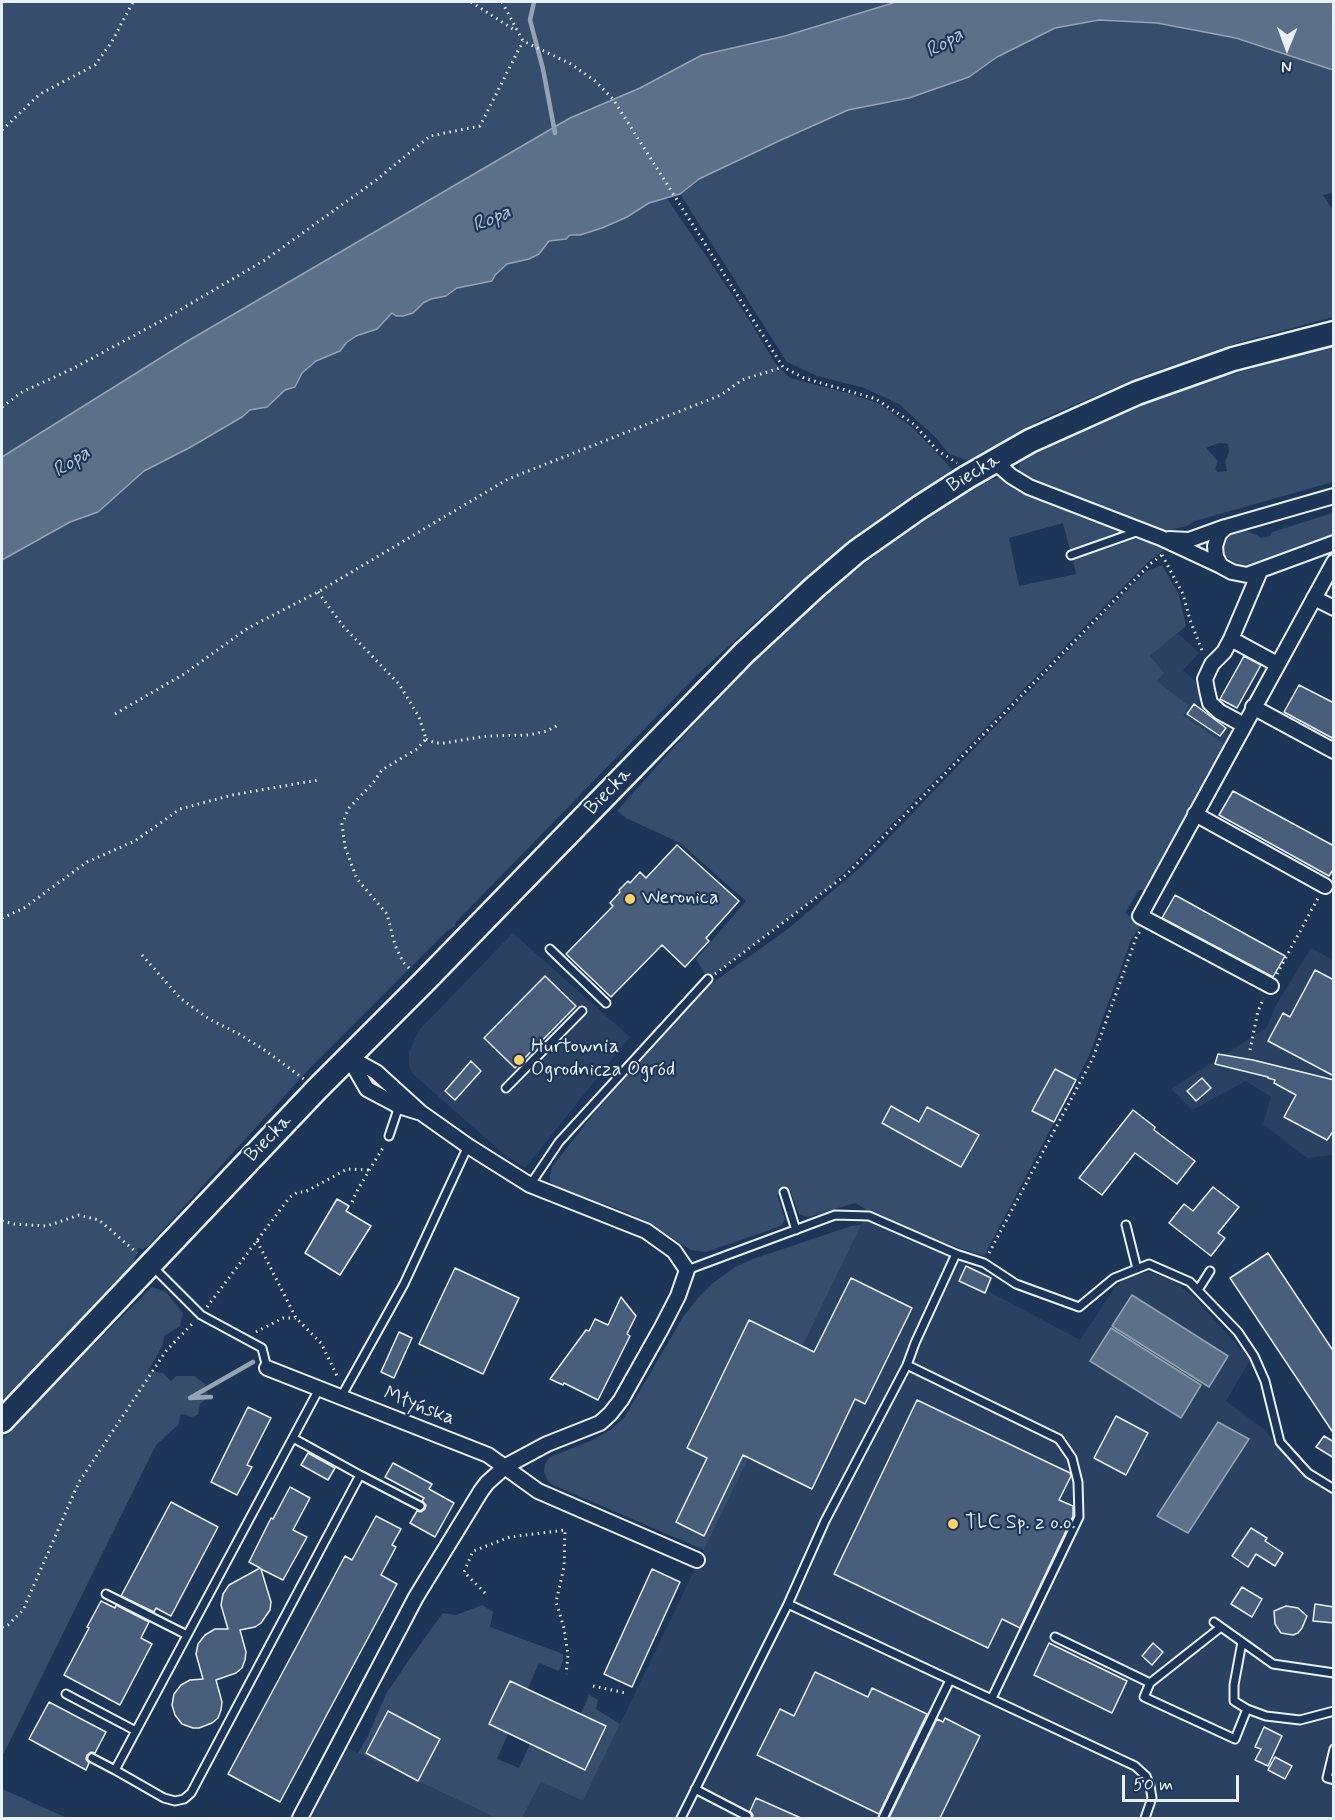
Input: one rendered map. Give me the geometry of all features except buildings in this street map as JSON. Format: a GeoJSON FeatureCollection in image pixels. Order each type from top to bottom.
{"type":"FeatureCollection","features":[{"type":"Feature","properties":{"kind":"main road","name":"Biecka"},"geometry":{"type":"LineString","coordinates":[[2,1421],[317,1089],[744,653],[790,609],[856,552],[920,507],[1030,441],[1137,393],[1233,359],[1334,333]]}},
{"type":"Feature","properties":{"kind":"street"},"geometry":{"type":"LineString","coordinates":[[987,466],[1029,487],[1161,538],[1241,575],[1260,571],[1334,543]]}},
{"type":"Feature","properties":{"kind":"street"},"geometry":{"type":"LineString","coordinates":[[1161,538],[1189,540],[1334,496]]}},
{"type":"Feature","properties":{"kind":"street"},"geometry":{"type":"LineString","coordinates":[[1221,566],[1216,557],[1215,546],[1219,534],[1226,527]]}},
{"type":"Feature","properties":{"kind":"street"},"geometry":{"type":"LineString","coordinates":[[1271,986],[1140,916],[1334,562]]}},
{"type":"Feature","properties":{"kind":"street"},"geometry":{"type":"LineString","coordinates":[[1244,725],[1220,712],[1210,703],[1205,678],[1212,664],[1224,652],[1231,639],[1260,571]]}},
{"type":"Feature","properties":{"kind":"street"},"geometry":{"type":"LineString","coordinates":[[1314,598],[1334,608]]}},
{"type":"Feature","properties":{"kind":"street"},"geometry":{"type":"LineString","coordinates":[[1231,639],[1277,664]]}},
{"type":"Feature","properties":{"kind":"street"},"geometry":{"type":"LineString","coordinates":[[1253,707],[1334,751]]}},
{"type":"Feature","properties":{"kind":"street"},"geometry":{"type":"LineString","coordinates":[[1195,814],[1325,886]]}},
{"type":"Feature","properties":{"kind":"street"},"geometry":{"type":"LineString","coordinates":[[349,1058],[367,1089],[399,1106],[420,1112]]}},
{"type":"Feature","properties":{"kind":"street"},"geometry":{"type":"LineString","coordinates":[[300,1818],[416,1597],[481,1491],[506,1466],[547,1444],[600,1423],[610,1414],[621,1400],[662,1329],[678,1296],[687,1270],[674,1251],[646,1231],[530,1185],[420,1112],[376,1072],[349,1058]]}},
{"type":"Feature","properties":{"kind":"street","name":"Młyńska"},"geometry":{"type":"LineString","coordinates":[[267,1368],[319,1388],[343,1394],[489,1455],[538,1491],[697,1560]]}},
{"type":"Feature","properties":{"kind":"lane"},"geometry":{"type":"LineString","coordinates":[[1071,555],[1141,530]]}},
{"type":"Feature","properties":{"kind":"lane"},"geometry":{"type":"LineString","coordinates":[[550,949],[606,1003]]}},
{"type":"Feature","properties":{"kind":"lane"},"geometry":{"type":"LineString","coordinates":[[530,1185],[559,1142],[708,979]]}},
{"type":"Feature","properties":{"kind":"lane"},"geometry":{"type":"LineString","coordinates":[[506,1088],[582,1011]]}},
{"type":"Feature","properties":{"kind":"lane"},"geometry":{"type":"LineString","coordinates":[[388,1136],[399,1106]]}},
{"type":"Feature","properties":{"kind":"lane"},"geometry":{"type":"LineString","coordinates":[[343,1394],[404,1284],[468,1146]]}},
{"type":"Feature","properties":{"kind":"lane"},"geometry":{"type":"LineString","coordinates":[[784,1192],[796,1230]]}},
{"type":"Feature","properties":{"kind":"lane"},"geometry":{"type":"LineString","coordinates":[[687,1270],[836,1215],[869,1216],[956,1254],[984,1263],[1016,1284],[1078,1306],[1114,1278],[1149,1264],[1190,1282],[1238,1332],[1254,1356],[1265,1381],[1280,1442],[1308,1473],[1334,1489]]}},
{"type":"Feature","properties":{"kind":"lane"},"geometry":{"type":"LineString","coordinates":[[1126,1225],[1137,1269]]}},
{"type":"Feature","properties":{"kind":"lane"},"geometry":{"type":"LineString","coordinates":[[681,1818],[788,1604],[825,1521],[907,1365],[956,1254]]}},
{"type":"Feature","properties":{"kind":"lane","name":"Młyńska"},"geometry":{"type":"LineString","coordinates":[[150,1264],[201,1315],[262,1348],[267,1368]]}},
{"type":"Feature","properties":{"kind":"lane"},"geometry":{"type":"LineString","coordinates":[[1198,1290],[1210,1271]]}},
{"type":"Feature","properties":{"kind":"lane"},"geometry":{"type":"LineString","coordinates":[[907,1365],[1059,1440],[1072,1458],[1078,1482],[1079,1517],[992,1698]]}},
{"type":"Feature","properties":{"kind":"lane"},"geometry":{"type":"LineString","coordinates":[[115,1770],[319,1388]]}},
{"type":"Feature","properties":{"kind":"lane"},"geometry":{"type":"LineString","coordinates":[[293,1438],[420,1506]]}},
{"type":"Feature","properties":{"kind":"lane"},"geometry":{"type":"LineString","coordinates":[[92,1758],[164,1798],[175,1801],[192,1793],[360,1475]]}},
{"type":"Feature","properties":{"kind":"lane"},"geometry":{"type":"LineString","coordinates":[[106,1594],[188,1635]]}},
{"type":"Feature","properties":{"kind":"lane"},"geometry":{"type":"LineString","coordinates":[[788,1604],[1135,1766],[1146,1776],[1150,1786],[1152,1798],[1145,1818]]}},
{"type":"Feature","properties":{"kind":"lane"},"geometry":{"type":"LineString","coordinates":[[1247,1709],[1235,1739],[1144,1697],[1150,1683],[1218,1624],[1273,1664],[1334,1673]]}},
{"type":"Feature","properties":{"kind":"lane"},"geometry":{"type":"LineString","coordinates":[[1055,1637],[1150,1683]]}},
{"type":"Feature","properties":{"kind":"lane"},"geometry":{"type":"LineString","coordinates":[[1242,1642],[1234,1685],[1234,1701],[1266,1716],[1300,1720],[1334,1712]]}},
{"type":"Feature","properties":{"kind":"lane"},"geometry":{"type":"LineString","coordinates":[[883,1818],[950,1680]]}},
{"type":"Feature","properties":{"kind":"lane"},"geometry":{"type":"LineString","coordinates":[[66,1694],[136,1731]]}},
{"type":"Feature","properties":{"kind":"lane"},"geometry":{"type":"LineString","coordinates":[[1334,1749],[1328,1778],[1334,1780]]}},
{"type":"Feature","properties":{"kind":"lane"},"geometry":{"type":"LineString","coordinates":[[695,1789],[747,1816]]}},
{"type":"Feature","properties":{"kind":"path"},"geometry":{"type":"LineString","coordinates":[[2,130],[40,94],[95,65],[111,43],[133,2]]}},
{"type":"Feature","properties":{"kind":"path"},"geometry":{"type":"LineString","coordinates":[[471,2],[518,32]]}},
{"type":"Feature","properties":{"kind":"path"},"geometry":{"type":"LineString","coordinates":[[502,2],[523,41],[571,64],[595,81],[613,99],[783,367],[804,378],[876,399],[914,424],[937,450],[962,466],[987,466]]}},
{"type":"Feature","properties":{"kind":"path"},"geometry":{"type":"LineString","coordinates":[[2,407],[22,392],[72,369],[161,321],[265,260],[375,181],[430,136],[480,126],[523,41]]}},
{"type":"Feature","properties":{"kind":"path"},"geometry":{"type":"LineString","coordinates":[[115,714],[184,674],[248,628],[318,592],[508,479],[721,394],[742,380],[783,367]]}},
{"type":"Feature","properties":{"kind":"path"},"geometry":{"type":"LineString","coordinates":[[708,979],[846,875],[1149,564],[1176,545]]}},
{"type":"Feature","properties":{"kind":"path"},"geometry":{"type":"LineString","coordinates":[[1162,555],[1183,594],[1190,621],[1203,654],[1212,664]]}},
{"type":"Feature","properties":{"kind":"path"},"geometry":{"type":"LineString","coordinates":[[318,592],[343,626],[399,684],[419,717],[426,739],[435,743],[444,743],[487,736],[529,735],[547,731],[558,725]]}},
{"type":"Feature","properties":{"kind":"path"},"geometry":{"type":"LineString","coordinates":[[423,983],[403,962],[395,945],[387,914],[357,879],[345,847],[342,824],[349,808],[382,770],[417,749],[426,739]]}},
{"type":"Feature","properties":{"kind":"path"},"geometry":{"type":"LineString","coordinates":[[2,918],[24,908],[87,862],[135,841],[180,809],[232,795],[318,780]]}},
{"type":"Feature","properties":{"kind":"path"},"geometry":{"type":"LineString","coordinates":[[1250,1050],[1258,1011],[1325,886]]}},
{"type":"Feature","properties":{"kind":"path"},"geometry":{"type":"LineString","coordinates":[[984,1263],[1092,1058],[1136,938],[1148,920]]}},
{"type":"Feature","properties":{"kind":"path"},"geometry":{"type":"LineString","coordinates":[[142,955],[180,998],[209,1019],[264,1049],[317,1089]]}},
{"type":"Feature","properties":{"kind":"path"},"geometry":{"type":"LineString","coordinates":[[352,1202],[388,1136]]}},
{"type":"Feature","properties":{"kind":"path"},"geometry":{"type":"LineString","coordinates":[[2,1627],[8,1625],[23,1610],[79,1482],[166,1352],[201,1315],[289,1198],[347,1169],[369,1170]]}},
{"type":"Feature","properties":{"kind":"path"},"geometry":{"type":"LineString","coordinates":[[2,1221],[47,1226],[79,1215],[99,1220],[150,1264]]}},
{"type":"Feature","properties":{"kind":"path"},"geometry":{"type":"LineString","coordinates":[[257,1241],[296,1318],[321,1343],[343,1394]]}},
{"type":"Feature","properties":{"kind":"path"},"geometry":{"type":"LineString","coordinates":[[246,1338],[283,1318],[296,1318]]}},
{"type":"Feature","properties":{"kind":"path"},"geometry":{"type":"LineString","coordinates":[[484,1593],[464,1572],[473,1551],[510,1537],[565,1530],[564,1567],[556,1602],[564,1628],[568,1655],[566,1674]]}},
{"type":"Feature","properties":{"kind":"path"},"geometry":{"type":"LineString","coordinates":[[593,1686],[626,1693]]}},
{"type":"Feature","properties":{"kind":"shaded area"},"geometry":{"type":"Polygon","coordinates":[[[2,2],[896,2],[785,36],[702,55],[641,87],[570,118],[186,342],[2,457],[2,2]]]}},
{"type":"Feature","properties":{"kind":"shaded area"},"geometry":{"type":"Polygon","coordinates":[[[1099,20],[1157,23],[1236,38],[1333,70],[1333,193],[1323,195],[1333,210],[1333,317],[1237,343],[1142,376],[1042,419],[972,462],[949,454],[935,437],[899,404],[864,388],[817,376],[787,362],[680,194],[699,179],[848,110],[909,98],[969,77],[997,57],[1055,28],[1099,20]]]}},
{"type":"Feature","properties":{"kind":"shaded area"},"geometry":{"type":"Polygon","coordinates":[[[666,197],[748,318],[775,363],[790,378],[880,404],[913,428],[952,469],[948,476],[929,487],[783,597],[699,673],[456,922],[455,926],[447,931],[309,1069],[148,1246],[138,1248],[133,1265],[2,1404],[2,560],[70,522],[98,512],[144,471],[189,448],[250,410],[267,406],[285,390],[295,387],[302,373],[316,361],[341,351],[346,343],[356,336],[377,329],[393,313],[403,316],[413,313],[423,303],[448,296],[457,288],[492,281],[507,264],[528,260],[539,254],[549,241],[565,239],[570,235],[580,235],[602,228],[627,217],[649,203],[666,197]]]}},
{"type":"Feature","properties":{"kind":"shaded area"},"geometry":{"type":"Polygon","coordinates":[[[1333,348],[1333,482],[1160,532],[1025,479],[1019,472],[1019,464],[1032,455],[1129,410],[1190,387],[1294,356],[1333,348]],[[1219,443],[1206,448],[1218,461],[1215,469],[1218,472],[1227,471],[1225,462],[1229,452],[1228,444],[1219,443]]]}},
{"type":"Feature","properties":{"kind":"shaded area"},"geometry":{"type":"Polygon","coordinates":[[[1000,477],[1134,531],[1071,554],[1063,523],[1009,538],[1019,586],[1076,574],[1073,560],[1144,536],[1169,546],[1148,562],[835,880],[836,882],[708,979],[696,959],[746,901],[680,843],[626,818],[617,811],[723,692],[822,596],[910,529],[986,481],[1000,477]]]}},
{"type":"Feature","properties":{"kind":"shaded area"},"geometry":{"type":"Polygon","coordinates":[[[1333,513],[1333,540],[1248,572],[1224,555],[1222,537],[1239,526],[1262,538],[1270,536],[1272,532],[1333,513]]]}},
{"type":"Feature","properties":{"kind":"shaded area"},"geometry":{"type":"Polygon","coordinates":[[[1162,565],[1179,595],[1186,626],[1150,656],[1164,673],[1157,681],[1189,706],[1183,715],[1227,746],[1148,891],[1139,890],[1125,913],[1142,924],[1131,940],[1089,1056],[984,1256],[879,1217],[855,1203],[808,1217],[799,1214],[789,1188],[777,1195],[785,1219],[781,1226],[706,1252],[691,1250],[646,1221],[554,1186],[550,1181],[552,1167],[595,1112],[711,984],[789,928],[862,866],[1086,632],[1147,571],[1162,565]]]}},
{"type":"Feature","properties":{"kind":"shaded area"},"geometry":{"type":"Polygon","coordinates":[[[1178,633],[1199,653],[1183,670],[1206,692],[1198,704],[1236,730],[1227,746],[1182,715],[1189,706],[1157,681],[1150,656],[1178,633]]]}},
{"type":"Feature","properties":{"kind":"shaded area"},"geometry":{"type":"Polygon","coordinates":[[[513,933],[630,1037],[525,1168],[506,1156],[414,1075],[409,1066],[409,1052],[419,1030],[513,933]]]}},
{"type":"Feature","properties":{"kind":"shaded area"},"geometry":{"type":"Polygon","coordinates":[[[1311,948],[1333,960],[1333,1155],[1307,1158],[1263,1124],[1271,1097],[1246,1081],[1192,1110],[1171,1089],[1266,1028],[1276,1005],[1311,948]]]}},
{"type":"Feature","properties":{"kind":"shaded area"},"geometry":{"type":"Polygon","coordinates":[[[864,1218],[994,1277],[988,1291],[1080,1340],[1116,1286],[1128,1277],[1149,1272],[1172,1280],[1194,1297],[1250,1360],[1226,1401],[1264,1429],[1299,1472],[1333,1495],[1333,1818],[522,1818],[541,1782],[583,1801],[864,1218]]]}},
{"type":"Feature","properties":{"kind":"shaded area"},"geometry":{"type":"Polygon","coordinates":[[[861,1225],[704,1550],[551,1484],[544,1472],[545,1464],[550,1457],[593,1440],[624,1418],[683,1317],[713,1283],[735,1267],[753,1259],[851,1226],[861,1225]]]}},
{"type":"Feature","properties":{"kind":"shaded area"},"geometry":{"type":"Polygon","coordinates":[[[152,1287],[166,1292],[183,1313],[180,1326],[164,1336],[163,1345],[148,1371],[163,1373],[171,1381],[176,1376],[194,1376],[205,1384],[208,1395],[200,1404],[198,1415],[191,1417],[180,1415],[179,1424],[156,1445],[2,1757],[2,1440],[152,1287]]]}},
{"type":"Feature","properties":{"kind":"shaded area"},"geometry":{"type":"Polygon","coordinates":[[[482,1605],[493,1612],[490,1627],[563,1654],[559,1671],[539,1663],[497,1759],[519,1768],[534,1735],[565,1749],[589,1695],[598,1700],[596,1709],[620,1724],[583,1801],[541,1782],[522,1818],[496,1818],[358,1753],[386,1694],[443,1613],[456,1615],[482,1605]]]}},
{"type":"Feature","properties":{"kind":"shaded area"},"geometry":{"type":"Polygon","coordinates":[[[343,1746],[496,1818],[305,1818],[343,1746]]]}},
{"type":"Feature","properties":{"kind":"shaded area"},"geometry":{"type":"Polygon","coordinates":[[[2,1789],[67,1818],[2,1818],[2,1789]]]}},
{"type":"Feature","properties":{"kind":"water","name":"Ropa"},"geometry":{"type":"Polygon","coordinates":[[[896,2],[1333,2],[1333,70],[1236,38],[1157,23],[1099,20],[1055,28],[997,57],[969,77],[909,98],[848,110],[699,179],[680,194],[649,203],[627,217],[602,228],[580,235],[570,235],[566,239],[549,241],[539,254],[507,264],[492,281],[457,288],[446,296],[423,303],[413,313],[396,316],[392,313],[377,329],[356,336],[340,351],[316,361],[302,373],[295,387],[285,390],[267,407],[250,410],[189,448],[144,471],[98,512],[70,522],[2,560],[2,457],[186,342],[570,118],[640,88],[702,55],[785,36],[896,2]]]}},
{"type":"Feature","properties":{"kind":"water"},"geometry":{"type":"Polygon","coordinates":[[[1132,1295],[1228,1356],[1209,1387],[1112,1326],[1132,1295]]]}},
{"type":"Feature","properties":{"kind":"water"},"geometry":{"type":"Polygon","coordinates":[[[1111,1328],[1201,1385],[1181,1418],[1090,1361],[1111,1328]]]}},
{"type":"Feature","properties":{"kind":"water"},"geometry":{"type":"Polygon","coordinates":[[[1218,1422],[1249,1439],[1188,1533],[1157,1516],[1218,1422]]]}},
{"type":"Feature","properties":{"kind":"waterway"},"geometry":{"type":"LineString","coordinates":[[534,2],[530,20],[543,69],[555,133]]}},
{"type":"Feature","properties":{"kind":"waterway"},"geometry":{"type":"LineString","coordinates":[[211,1397],[190,1398],[253,1362]]}},
{"type":"Feature","properties":{"kind":"place","name":"Weronica"},"geometry":{"type":"Point","coordinates":[630,899]}},
{"type":"Feature","properties":{"kind":"place","name":"Hurtownia Ogrodnicza Ogród"},"geometry":{"type":"Point","coordinates":[519,1060]}},
{"type":"Feature","properties":{"kind":"place","name":"TLC Sp. z o.o."},"geometry":{"type":"Point","coordinates":[953,1524]}}]}
